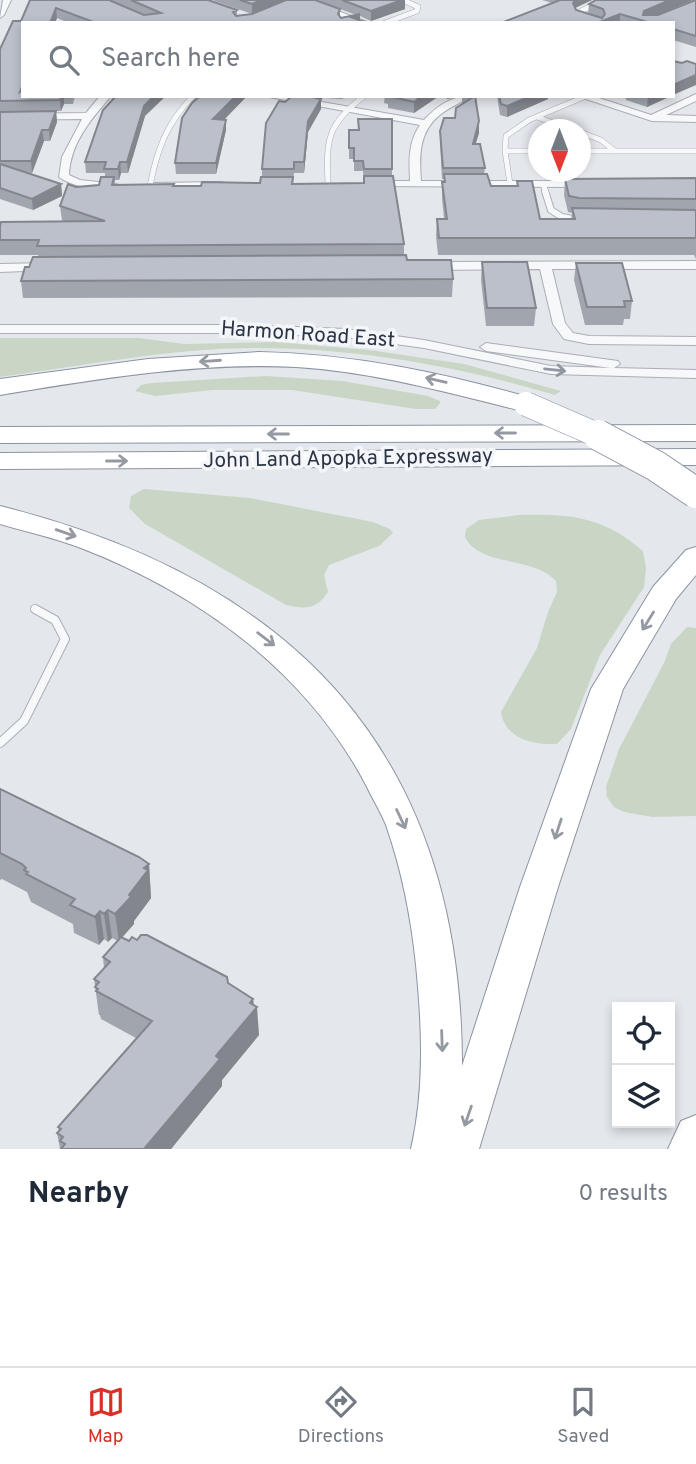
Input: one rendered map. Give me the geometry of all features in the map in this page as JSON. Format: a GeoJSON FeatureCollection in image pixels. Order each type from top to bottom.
{"type":"FeatureCollection","features":[{"type":"Feature","properties":{"kind":"highway"},"geometry":{"type":"LineString","coordinates":[[0,387],[152,365],[235,359],[295,360],[411,374],[526,404],[615,442],[665,470],[696,493]]}},
{"type":"Feature","properties":{"kind":"highway","name":"John Land Apopka Expressway"},"geometry":{"type":"LineString","coordinates":[[0,435],[696,433]]}},
{"type":"Feature","properties":{"kind":"highway","name":"John Land Apopka Expressway"},"geometry":{"type":"LineString","coordinates":[[0,461],[696,457]]}},
{"type":"Feature","properties":{"kind":"highway"},"geometry":{"type":"LineString","coordinates":[[258,461],[696,474]]}},
{"type":"Feature","properties":{"kind":"highway"},"geometry":{"type":"LineString","coordinates":[[0,515],[49,527],[117,550],[169,575],[223,607],[275,645],[316,687],[369,754],[404,825],[428,898],[439,976],[442,1057],[433,1149]]}},
{"type":"Feature","properties":{"kind":"highway"},"geometry":{"type":"LineString","coordinates":[[457,1149],[539,887],[607,689],[664,594],[692,561]]}},
{"type":"Feature","properties":{"kind":"highway"},"geometry":{"type":"LineString","coordinates":[[690,1149],[696,1134]]}},
{"type":"Feature","properties":{"kind":"street"},"geometry":{"type":"LineString","coordinates":[[0,15],[6,2],[17,0]]}},
{"type":"Feature","properties":{"kind":"street"},"geometry":{"type":"LineString","coordinates":[[288,5],[301,0],[360,21]]}},
{"type":"Feature","properties":{"kind":"street"},"geometry":{"type":"LineString","coordinates":[[652,118],[696,97]]}},
{"type":"Feature","properties":{"kind":"street"},"geometry":{"type":"LineString","coordinates":[[104,98],[89,116],[72,144],[63,169],[64,177],[78,183],[139,186],[232,185]]}},
{"type":"Feature","properties":{"kind":"street"},"geometry":{"type":"LineString","coordinates":[[281,98],[426,123]]}},
{"type":"Feature","properties":{"kind":"street"},"geometry":{"type":"LineString","coordinates":[[416,184],[413,154],[418,136],[426,123],[447,104],[460,98]]}},
{"type":"Feature","properties":{"kind":"street"},"geometry":{"type":"LineString","coordinates":[[590,98],[652,118],[696,119]]}},
{"type":"Feature","properties":{"kind":"street"},"geometry":{"type":"LineString","coordinates":[[0,117],[89,116]]}},
{"type":"Feature","properties":{"kind":"street"},"geometry":{"type":"LineString","coordinates":[[314,184],[340,184]]}},
{"type":"Feature","properties":{"kind":"street"},"geometry":{"type":"LineString","coordinates":[[366,184],[594,184]]}},
{"type":"Feature","properties":{"kind":"street"},"geometry":{"type":"LineString","coordinates":[[415,266],[696,265]]}},
{"type":"Feature","properties":{"kind":"street"},"geometry":{"type":"LineString","coordinates":[[545,266],[559,324],[569,336],[589,340],[696,341]]}},
{"type":"Feature","properties":{"kind":"street"},"geometry":{"type":"LineString","coordinates":[[0,274],[19,267]]}},
{"type":"Feature","properties":{"kind":"street"},"geometry":{"type":"LineString","coordinates":[[0,268],[59,267]]}},
{"type":"Feature","properties":{"kind":"street","name":"Harmon Road East"},"geometry":{"type":"LineString","coordinates":[[0,319],[231,319],[355,324],[549,357],[614,364],[696,364]]}},
{"type":"Feature","properties":{"kind":"street","name":"Harmon Road East"},"geometry":{"type":"LineString","coordinates":[[0,329],[251,329],[332,332],[424,344],[551,370],[696,374]]}},
{"type":"Feature","properties":{"kind":"lane"},"geometry":{"type":"LineString","coordinates":[[390,21],[417,11],[418,7],[403,0]]}},
{"type":"Feature","properties":{"kind":"lane"},"geometry":{"type":"LineString","coordinates":[[593,21],[578,16],[577,13],[604,0]]}},
{"type":"Feature","properties":{"kind":"lane"},"geometry":{"type":"LineString","coordinates":[[349,21],[355,19]]}},
{"type":"Feature","properties":{"kind":"lane"},"geometry":{"type":"LineString","coordinates":[[139,186],[173,116],[191,98]]}},
{"type":"Feature","properties":{"kind":"lane"},"geometry":{"type":"LineString","coordinates":[[328,184],[327,139],[331,125],[361,98]]}},
{"type":"Feature","properties":{"kind":"lane"},"geometry":{"type":"LineString","coordinates":[[510,184],[505,151],[506,136],[537,117],[580,98]]}},
{"type":"Feature","properties":{"kind":"lane"},"geometry":{"type":"LineString","coordinates":[[537,117],[543,119]]}},
{"type":"Feature","properties":{"kind":"lane"},"geometry":{"type":"LineString","coordinates":[[591,136],[601,139],[615,151]]}},
{"type":"Feature","properties":{"kind":"lane"},"geometry":{"type":"LineString","coordinates":[[505,151],[528,151]]}},
{"type":"Feature","properties":{"kind":"lane"},"geometry":{"type":"LineString","coordinates":[[591,151],[696,151]]}},
{"type":"Feature","properties":{"kind":"lane"},"geometry":{"type":"LineString","coordinates":[[543,184],[551,211],[562,217],[590,220]]}},
{"type":"Feature","properties":{"kind":"lane"},"geometry":{"type":"LineString","coordinates":[[0,743],[24,721],[65,639],[62,627],[36,609]]}},
{"type":"Feature","properties":{"kind":"green space"},"geometry":{"type":"Polygon","coordinates":[[[0,338],[139,338],[184,344],[276,342],[369,350],[464,364],[561,391],[555,395],[444,367],[369,355],[255,348],[127,358],[0,377],[0,338]]]}},
{"type":"Feature","properties":{"kind":"green space"},"geometry":{"type":"Polygon","coordinates":[[[266,376],[342,381],[428,396],[440,403],[435,409],[416,409],[292,390],[213,390],[155,396],[135,391],[141,385],[152,383],[266,376]]]}},
{"type":"Feature","properties":{"kind":"green space"},"geometry":{"type":"Polygon","coordinates":[[[144,489],[250,498],[373,522],[393,533],[379,546],[329,565],[324,575],[328,592],[315,605],[286,605],[145,524],[129,508],[131,496],[144,489]]]}},
{"type":"Feature","properties":{"kind":"green space"},"geometry":{"type":"Polygon","coordinates":[[[519,515],[570,517],[614,530],[643,551],[646,568],[644,587],[600,655],[571,729],[557,744],[530,741],[514,734],[508,729],[501,712],[537,648],[557,592],[556,581],[534,568],[483,553],[473,547],[465,537],[466,529],[479,520],[519,515]]]}},
{"type":"Feature","properties":{"kind":"green space"},"geometry":{"type":"Polygon","coordinates":[[[687,627],[696,628],[696,816],[652,817],[624,812],[614,807],[607,797],[606,787],[619,749],[664,663],[671,644],[687,627]]]}},
{"type":"Feature","properties":{"kind":"building"},"geometry":{"type":"Polygon","coordinates":[[[30,0],[109,0],[144,15],[161,13],[131,0],[208,0],[237,10],[233,12],[236,16],[252,14],[286,0],[315,0],[340,9],[338,14],[341,18],[360,14],[351,17],[362,21],[91,21],[56,8],[51,21],[21,21],[30,0]]]}},
{"type":"Feature","properties":{"kind":"building"},"geometry":{"type":"Polygon","coordinates":[[[240,0],[262,0],[252,4],[240,0]]]}},
{"type":"Feature","properties":{"kind":"building"},"geometry":{"type":"Polygon","coordinates":[[[342,0],[402,0],[371,11],[342,0]]]}},
{"type":"Feature","properties":{"kind":"building"},"geometry":{"type":"Polygon","coordinates":[[[560,0],[575,0],[573,3],[576,10],[602,18],[605,14],[603,9],[589,4],[596,0],[670,0],[644,11],[643,15],[658,15],[696,0],[696,36],[675,30],[675,21],[644,21],[620,14],[602,21],[506,21],[560,0]]]}},
{"type":"Feature","properties":{"kind":"building"},"geometry":{"type":"Polygon","coordinates":[[[13,21],[21,21],[21,98],[61,98],[60,100],[0,101],[0,49],[13,21]]]}},
{"type":"Feature","properties":{"kind":"building"},"geometry":{"type":"Polygon","coordinates":[[[675,61],[696,64],[696,75],[675,84],[675,61]]]}},
{"type":"Feature","properties":{"kind":"building"},"geometry":{"type":"Polygon","coordinates":[[[114,98],[152,98],[144,106],[127,162],[120,162],[118,169],[104,169],[106,162],[85,162],[103,110],[114,98]]]}},
{"type":"Feature","properties":{"kind":"building"},"geometry":{"type":"Polygon","coordinates":[[[198,98],[234,98],[213,119],[226,120],[216,163],[175,163],[182,118],[198,98]]]}},
{"type":"Feature","properties":{"kind":"building"},"geometry":{"type":"Polygon","coordinates":[[[290,98],[321,99],[308,121],[304,162],[294,162],[294,169],[262,169],[266,123],[279,101],[285,102],[290,98]]]}},
{"type":"Feature","properties":{"kind":"building"},"geometry":{"type":"Polygon","coordinates":[[[397,98],[419,98],[414,102],[397,98]]]}},
{"type":"Feature","properties":{"kind":"building"},"geometry":{"type":"Polygon","coordinates":[[[475,98],[479,121],[473,144],[480,144],[485,168],[443,168],[440,131],[444,118],[455,118],[456,108],[475,98]]]}},
{"type":"Feature","properties":{"kind":"building"},"geometry":{"type":"Polygon","coordinates":[[[500,98],[526,98],[507,106],[501,104],[500,98]]]}},
{"type":"Feature","properties":{"kind":"building"},"geometry":{"type":"Polygon","coordinates":[[[56,111],[49,130],[42,130],[31,161],[0,161],[0,112],[56,111]]]}},
{"type":"Feature","properties":{"kind":"building"},"geometry":{"type":"Polygon","coordinates":[[[358,119],[392,119],[392,169],[364,169],[363,161],[354,161],[354,148],[349,148],[349,130],[359,130],[358,119]]]}},
{"type":"Feature","properties":{"kind":"building"},"geometry":{"type":"Polygon","coordinates":[[[0,164],[61,184],[32,199],[0,188],[0,164]]]}},
{"type":"Feature","properties":{"kind":"building"},"geometry":{"type":"Polygon","coordinates":[[[444,174],[487,174],[491,186],[518,186],[517,181],[532,182],[540,219],[575,219],[572,208],[696,210],[696,238],[439,238],[437,219],[447,219],[442,182],[445,182],[444,174]]]}},
{"type":"Feature","properties":{"kind":"building"},"geometry":{"type":"Polygon","coordinates":[[[364,176],[393,176],[404,244],[37,246],[39,240],[0,240],[1,222],[105,221],[60,206],[68,184],[76,187],[99,185],[101,177],[114,177],[112,185],[201,186],[202,182],[260,183],[261,177],[293,177],[292,184],[364,183],[364,176]]]}},
{"type":"Feature","properties":{"kind":"building"},"geometry":{"type":"Polygon","coordinates":[[[696,178],[696,199],[569,196],[566,182],[591,182],[591,179],[696,178]]]}},
{"type":"Feature","properties":{"kind":"building"},"geometry":{"type":"Polygon","coordinates":[[[406,255],[407,260],[451,260],[453,279],[21,281],[25,267],[29,267],[33,257],[406,255]]]}},
{"type":"Feature","properties":{"kind":"building"},"geometry":{"type":"Polygon","coordinates":[[[482,262],[527,262],[536,308],[487,308],[482,262]]]}},
{"type":"Feature","properties":{"kind":"building"},"geometry":{"type":"Polygon","coordinates":[[[576,263],[622,263],[632,301],[624,301],[625,307],[587,307],[576,263]]]}},
{"type":"Feature","properties":{"kind":"building"},"geometry":{"type":"Polygon","coordinates":[[[0,789],[149,864],[144,868],[148,870],[129,895],[131,897],[115,914],[108,910],[104,914],[100,911],[95,917],[70,905],[75,899],[26,874],[28,872],[22,864],[0,853],[0,789]]]}},
{"type":"Feature","properties":{"kind":"building"},"geometry":{"type":"Polygon","coordinates":[[[141,935],[147,935],[227,977],[228,983],[253,999],[250,1003],[257,1007],[216,1056],[220,1059],[144,1149],[61,1149],[65,1144],[60,1141],[63,1137],[57,1133],[61,1129],[58,1127],[152,1021],[96,991],[98,989],[95,987],[99,982],[94,979],[110,962],[103,957],[121,937],[129,941],[132,937],[137,940],[141,935]]]}}]}
